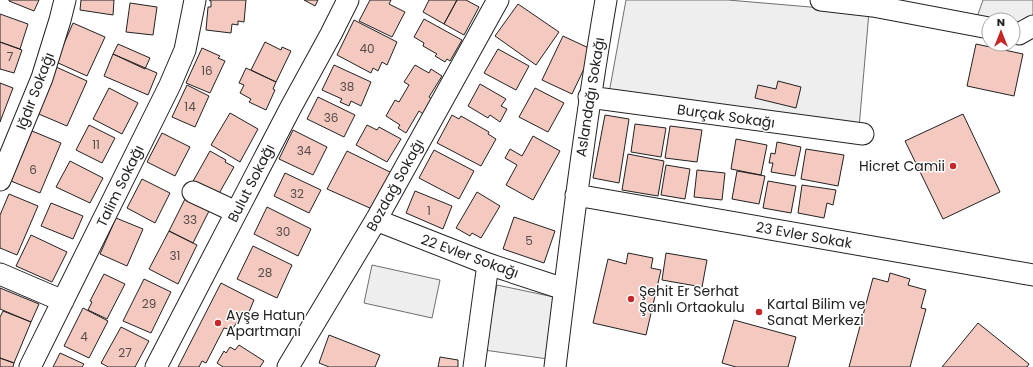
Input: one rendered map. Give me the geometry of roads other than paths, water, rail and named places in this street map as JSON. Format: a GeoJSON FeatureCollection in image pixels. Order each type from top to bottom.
{"type":"FeatureCollection","features":[{"type":"Feature","properties":{"kind":"street","name":"Iğdır Sokağı"},"geometry":{"type":"LineString","coordinates":[[0,180],[42,78],[65,0]]}},
{"type":"Feature","properties":{"kind":"street","name":"Talim Sokağı"},"geometry":{"type":"LineString","coordinates":[[30,367],[170,85],[184,50],[195,0]]}},
{"type":"Feature","properties":{"kind":"street","name":"Bulut Sokağı"},"geometry":{"type":"LineString","coordinates":[[156,367],[348,0]]}},
{"type":"Feature","properties":{"kind":"street","name":"Bozdağ Sokağı"},"geometry":{"type":"LineString","coordinates":[[289,367],[376,220],[498,0]]}},
{"type":"Feature","properties":{"kind":"street","name":"Aslandağı Sokağı"},"geometry":{"type":"LineString","coordinates":[[555,367],[589,98],[606,0]]}},
{"type":"Feature","properties":{"kind":"street"},"geometry":{"type":"LineString","coordinates":[[821,0],[873,6],[981,26]]}},
{"type":"Feature","properties":{"kind":"street"},"geometry":{"type":"LineString","coordinates":[[1021,33],[1033,26]]}},
{"type":"Feature","properties":{"kind":"street","name":"Burçak Sokağı"},"geometry":{"type":"LineString","coordinates":[[589,98],[863,134]]}},
{"type":"Feature","properties":{"kind":"street"},"geometry":{"type":"LineString","coordinates":[[193,192],[236,212]]}},
{"type":"Feature","properties":{"kind":"street","name":"23 Evler Sokak"},"geometry":{"type":"LineString","coordinates":[[576,195],[1033,275]]}},
{"type":"Feature","properties":{"kind":"street","name":"22 Evler Sokağı"},"geometry":{"type":"LineString","coordinates":[[376,220],[488,264],[564,289]]}},
{"type":"Feature","properties":{"kind":"street"},"geometry":{"type":"LineString","coordinates":[[474,367],[488,264]]}},
{"type":"Feature","properties":{"kind":"street"},"geometry":{"type":"LineString","coordinates":[[0,274],[63,300]]}},
{"type":"Feature","properties":{"kind":"place","name":"Hicret Camii"},"geometry":{"type":"Point","coordinates":[953,166]}},
{"type":"Feature","properties":{"kind":"place","name":"Şehit Er Serhat Şanlı Ortaokulu"},"geometry":{"type":"Point","coordinates":[631,299]}},
{"type":"Feature","properties":{"kind":"place","name":"Kartal Bilim ve Sanat Merkezi"},"geometry":{"type":"Point","coordinates":[759,312]}},
{"type":"Feature","properties":{"kind":"place","name":"Ayşe Hatun Apartmanı"},"geometry":{"type":"Point","coordinates":[218,323]}}]}
